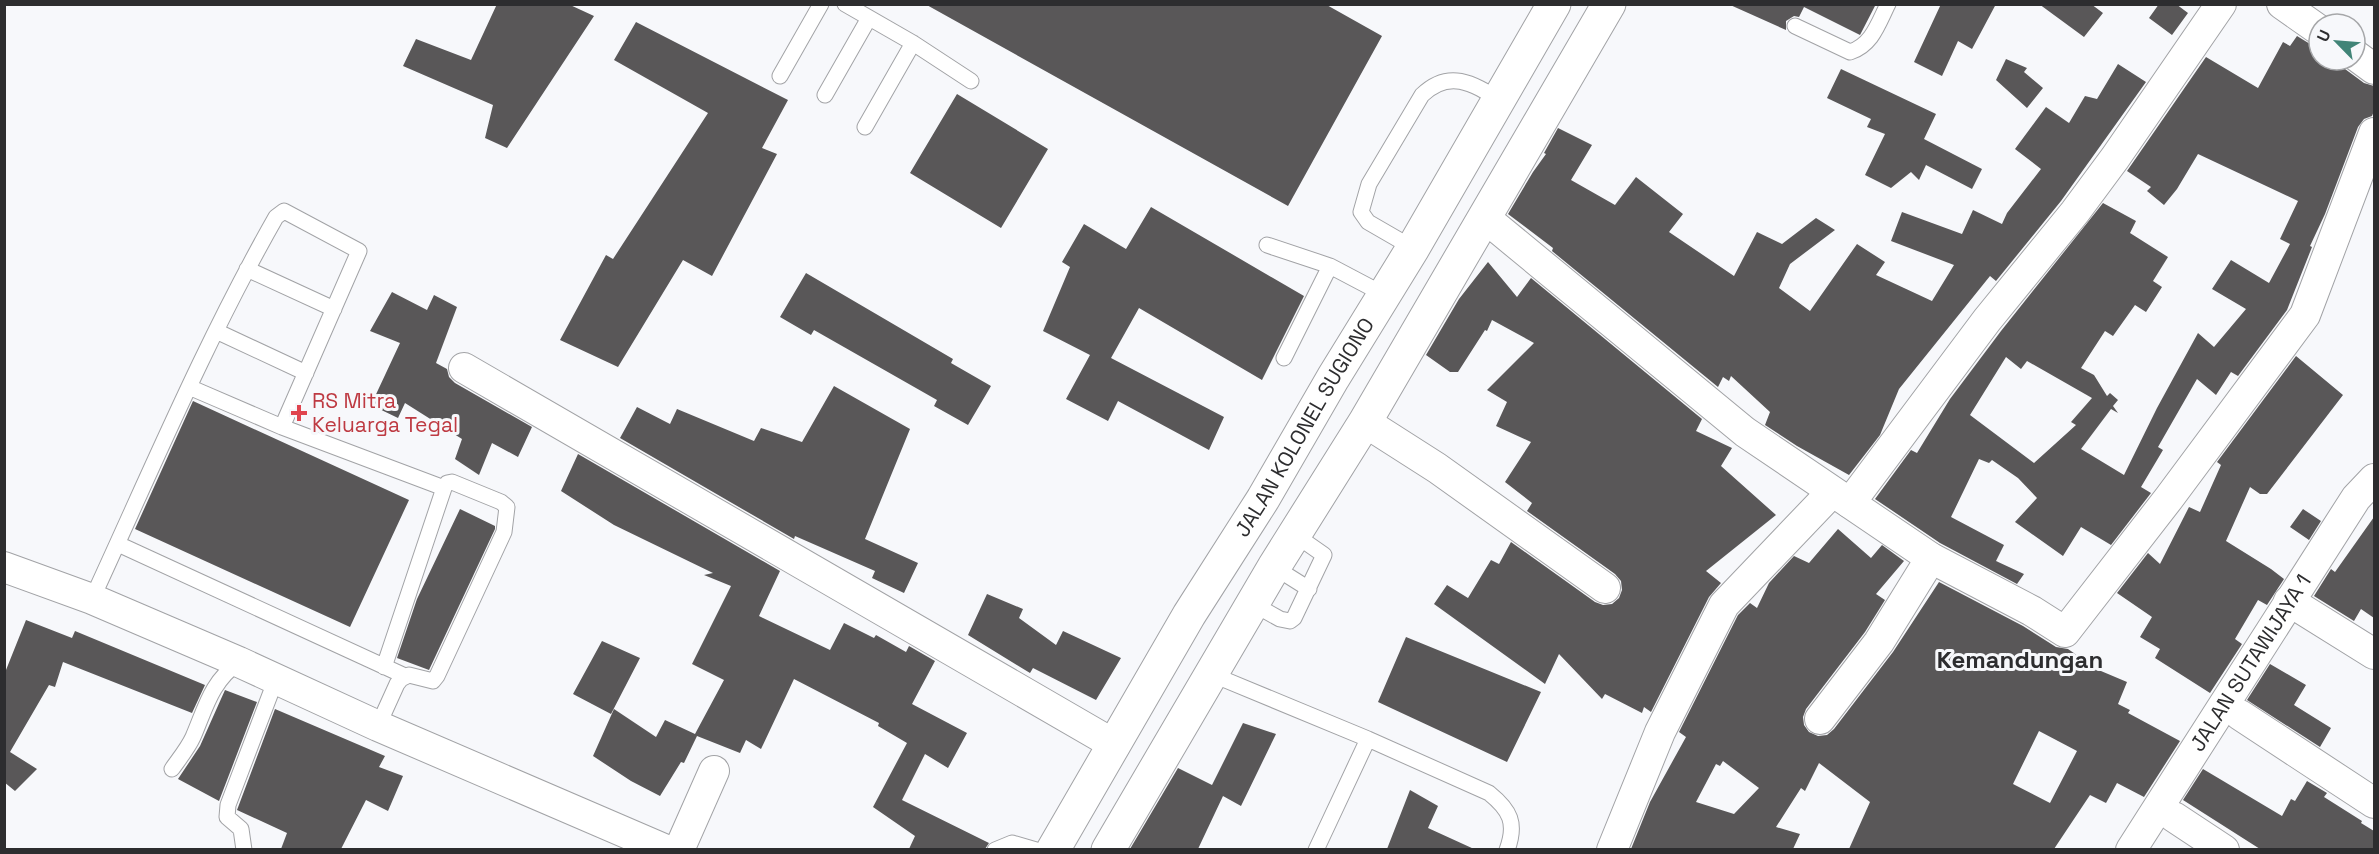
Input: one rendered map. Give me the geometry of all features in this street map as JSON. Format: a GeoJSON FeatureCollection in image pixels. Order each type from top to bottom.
{"type":"FeatureCollection","features":[{"type":"Feature","properties":{"kind":"highway","name":"JALAN KOLONEL SUGIONO"},"geometry":{"type":"LineString","coordinates":[[1053,849],[1189,615],[1263,499],[1333,378],[1413,248],[1554,4]]}},
{"type":"Feature","properties":{"kind":"highway"},"geometry":{"type":"LineString","coordinates":[[1108,849],[1274,567],[1365,422],[1609,4]]}},
{"type":"Feature","properties":{"kind":"highway"},"geometry":{"type":"LineString","coordinates":[[1384,295],[1425,318]]}},
{"type":"Feature","properties":{"kind":"street"},"geometry":{"type":"LineString","coordinates":[[1612,849],[1660,732],[1725,605],[1841,498],[2082,203],[2221,4]]}},
{"type":"Feature","properties":{"kind":"street"},"geometry":{"type":"LineString","coordinates":[[2282,4],[2307,22]]}},
{"type":"Feature","properties":{"kind":"street"},"geometry":{"type":"LineString","coordinates":[[1484,217],[1745,432],[1931,558],[2032,611],[2065,632],[2169,498],[2305,315],[2374,133]]}},
{"type":"Feature","properties":{"kind":"street"},"geometry":{"type":"LineString","coordinates":[[464,368],[1114,745]]}},
{"type":"Feature","properties":{"kind":"street"},"geometry":{"type":"LineString","coordinates":[[1365,422],[1437,468],[1605,588]]}},
{"type":"Feature","properties":{"kind":"street","name":"JALAN SUTAWIJAYA 1"},"geometry":{"type":"LineString","coordinates":[[2131,849],[2356,498],[2374,478]]}},
{"type":"Feature","properties":{"kind":"street"},"geometry":{"type":"LineString","coordinates":[[1820,719],[1879,642],[1931,558]]}},
{"type":"Feature","properties":{"kind":"street"},"geometry":{"type":"LineString","coordinates":[[4,567],[92,599],[239,662],[378,726],[666,849]]}},
{"type":"Feature","properties":{"kind":"street"},"geometry":{"type":"LineString","coordinates":[[2289,601],[2374,654]]}},
{"type":"Feature","properties":{"kind":"street"},"geometry":{"type":"LineString","coordinates":[[2240,715],[2374,803]]}},
{"type":"Feature","properties":{"kind":"street"},"geometry":{"type":"LineString","coordinates":[[679,849],[714,771]]}},
{"type":"Feature","properties":{"kind":"street"},"geometry":{"type":"LineString","coordinates":[[2174,817],[2224,849]]}},
{"type":"Feature","properties":{"kind":"lane"},"geometry":{"type":"LineString","coordinates":[[780,76],[821,4]]}},
{"type":"Feature","properties":{"kind":"lane"},"geometry":{"type":"LineString","coordinates":[[845,4],[970,81]]}},
{"type":"Feature","properties":{"kind":"lane"},"geometry":{"type":"LineString","coordinates":[[1795,26],[1850,52],[1870,40],[1888,4]]}},
{"type":"Feature","properties":{"kind":"lane"},"geometry":{"type":"LineString","coordinates":[[825,95],[869,18]]}},
{"type":"Feature","properties":{"kind":"lane"},"geometry":{"type":"LineString","coordinates":[[865,127],[913,44]]}},
{"type":"Feature","properties":{"kind":"lane"},"geometry":{"type":"LineString","coordinates":[[1413,248],[1368,222],[1361,212],[1369,184],[1422,95],[1434,83],[1447,79],[1474,86],[1500,100]]}},
{"type":"Feature","properties":{"kind":"lane"},"geometry":{"type":"LineString","coordinates":[[92,599],[216,331],[276,217],[284,211],[358,249],[282,427]]}},
{"type":"Feature","properties":{"kind":"lane"},"geometry":{"type":"LineString","coordinates":[[1267,245],[1330,266],[1384,295]]}},
{"type":"Feature","properties":{"kind":"lane"},"geometry":{"type":"LineString","coordinates":[[1284,358],[1330,266]]}},
{"type":"Feature","properties":{"kind":"lane"},"geometry":{"type":"LineString","coordinates":[[247,269],[334,309]]}},
{"type":"Feature","properties":{"kind":"lane"},"geometry":{"type":"LineString","coordinates":[[216,331],[306,373]]}},
{"type":"Feature","properties":{"kind":"lane"},"geometry":{"type":"LineString","coordinates":[[189,387],[282,427],[444,488]]}},
{"type":"Feature","properties":{"kind":"lane"},"geometry":{"type":"LineString","coordinates":[[118,543],[384,667],[405,676],[433,681],[507,524],[507,507],[501,502],[452,482],[447,483],[384,667]]}},
{"type":"Feature","properties":{"kind":"lane"},"geometry":{"type":"LineString","coordinates":[[1253,604],[1280,619],[1290,621],[1294,618],[1324,555],[1294,534]]}},
{"type":"Feature","properties":{"kind":"lane"},"geometry":{"type":"LineString","coordinates":[[1274,567],[1309,589]]}},
{"type":"Feature","properties":{"kind":"lane"},"geometry":{"type":"LineString","coordinates":[[172,769],[192,740],[205,704],[225,672],[239,662]]}},
{"type":"Feature","properties":{"kind":"lane"},"geometry":{"type":"LineString","coordinates":[[1212,674],[1368,739],[1489,793],[1504,805],[1509,815],[1512,829],[1507,849]]}},
{"type":"Feature","properties":{"kind":"lane"},"geometry":{"type":"LineString","coordinates":[[378,726],[397,684],[405,676]]}},
{"type":"Feature","properties":{"kind":"lane"},"geometry":{"type":"LineString","coordinates":[[243,849],[241,829],[227,817],[228,805],[276,679]]}},
{"type":"Feature","properties":{"kind":"lane"},"geometry":{"type":"LineString","coordinates":[[1316,849],[1368,739]]}},
{"type":"Feature","properties":{"kind":"lane"},"geometry":{"type":"LineString","coordinates":[[995,849],[1012,843],[1036,849]]}},
{"type":"Feature","properties":{"kind":"building"},"geometry":{"type":"Polygon","coordinates":[[[497,4],[568,4],[594,16],[507,148],[485,138],[493,105],[403,66],[416,39],[471,60],[497,4]]]}},
{"type":"Feature","properties":{"kind":"building"},"geometry":{"type":"Polygon","coordinates":[[[925,4],[1325,4],[1382,36],[1288,206],[925,4]]]}},
{"type":"Feature","properties":{"kind":"building"},"geometry":{"type":"Polygon","coordinates":[[[1728,4],[1876,4],[1860,35],[1804,7],[1799,17],[1794,16],[1786,21],[1786,30],[1728,4]]]}},
{"type":"Feature","properties":{"kind":"building"},"geometry":{"type":"Polygon","coordinates":[[[1941,4],[1996,4],[1972,49],[1958,41],[1942,76],[1914,62],[1941,4]]]}},
{"type":"Feature","properties":{"kind":"building"},"geometry":{"type":"Polygon","coordinates":[[[2039,4],[2091,4],[2103,13],[2084,37],[2039,4]]]}},
{"type":"Feature","properties":{"kind":"building"},"geometry":{"type":"Polygon","coordinates":[[[2159,4],[2176,4],[2188,13],[2172,35],[2149,18],[2159,4]]]}},
{"type":"Feature","properties":{"kind":"building"},"geometry":{"type":"Polygon","coordinates":[[[636,22],[788,100],[762,148],[777,154],[712,276],[683,260],[618,367],[560,340],[606,255],[613,259],[708,113],[614,60],[636,22]]]}},
{"type":"Feature","properties":{"kind":"building"},"geometry":{"type":"Polygon","coordinates":[[[2297,36],[2307,42],[2307,72],[2349,72],[2364,83],[2374,86],[2374,111],[2372,116],[2364,119],[2358,127],[2287,310],[2238,376],[2231,372],[2216,395],[2197,379],[2158,447],[2163,450],[2141,487],[2151,493],[2111,545],[2081,527],[2063,556],[2015,522],[2037,498],[2018,478],[1992,460],[1989,463],[1979,459],[1951,517],[2004,545],[1996,561],[2024,574],[2017,584],[1940,543],[1875,499],[1911,450],[1917,453],[1950,399],[2103,203],[2136,221],[2130,233],[2168,257],[2153,281],[2162,287],[2146,312],[2135,305],[2113,336],[2105,331],[2081,368],[2094,375],[2107,396],[2110,393],[2118,400],[2113,406],[2118,413],[2111,409],[2081,449],[2124,475],[2198,333],[2214,347],[2246,309],[2212,289],[2231,260],[2269,283],[2290,244],[2280,239],[2298,201],[2198,154],[2177,189],[2164,205],[2147,191],[2151,187],[2127,171],[2206,57],[2258,88],[2283,42],[2290,46],[2297,36]],[[2006,357],[1970,415],[2034,463],[2076,425],[2071,422],[2092,398],[2027,361],[2021,369],[2006,357]]]}},
{"type":"Feature","properties":{"kind":"building"},"geometry":{"type":"Polygon","coordinates":[[[2006,59],[2027,68],[2024,72],[2043,88],[2027,108],[1996,80],[2006,59]]]}},
{"type":"Feature","properties":{"kind":"building"},"geometry":{"type":"Polygon","coordinates":[[[2118,64],[2146,82],[2061,201],[1996,281],[1990,276],[1899,389],[1880,435],[1849,475],[1765,425],[1770,412],[1731,376],[1729,381],[1723,377],[1718,387],[1552,251],[1553,248],[1508,214],[1546,154],[1544,153],[1558,128],[1592,145],[1571,180],[1615,205],[1636,177],[1683,214],[1669,232],[1734,276],[1757,232],[1782,244],[1816,218],[1835,230],[1790,264],[1779,288],[1810,311],[1857,244],[1885,262],[1876,275],[1932,301],[1954,265],[1891,241],[1902,212],[1962,234],[1973,210],[2002,224],[2007,213],[2041,169],[2015,149],[2046,107],[2069,123],[2085,96],[2097,99],[2118,64]]]}},
{"type":"Feature","properties":{"kind":"building"},"geometry":{"type":"Polygon","coordinates":[[[1841,69],[1936,114],[1924,139],[1982,169],[1972,189],[1926,165],[1919,180],[1911,172],[1891,188],[1865,175],[1885,134],[1867,127],[1871,119],[1827,98],[1841,69]]]}},
{"type":"Feature","properties":{"kind":"building"},"geometry":{"type":"Polygon","coordinates":[[[957,94],[1048,149],[1001,228],[910,173],[957,94]]]}},
{"type":"Feature","properties":{"kind":"building"},"geometry":{"type":"Polygon","coordinates":[[[1151,207],[1304,296],[1262,380],[1139,308],[1111,358],[1224,417],[1209,450],[1118,401],[1108,421],[1066,399],[1090,355],[1043,331],[1070,267],[1062,262],[1084,224],[1126,249],[1151,207]]]}},
{"type":"Feature","properties":{"kind":"building"},"geometry":{"type":"Polygon","coordinates":[[[1488,262],[1517,297],[1531,278],[1702,419],[1696,431],[1732,448],[1721,466],[1776,515],[1706,571],[1721,583],[1709,597],[1651,712],[1644,707],[1642,713],[1605,694],[1602,699],[1559,654],[1545,684],[1434,604],[1447,585],[1468,598],[1491,560],[1499,564],[1511,542],[1595,602],[1603,605],[1612,604],[1619,598],[1622,590],[1621,581],[1615,574],[1527,511],[1532,503],[1505,482],[1531,442],[1496,426],[1507,402],[1487,390],[1534,343],[1492,320],[1487,331],[1485,330],[1458,372],[1450,372],[1426,355],[1459,299],[1488,262]]]}},
{"type":"Feature","properties":{"kind":"building"},"geometry":{"type":"Polygon","coordinates":[[[806,273],[953,359],[951,363],[991,386],[968,425],[934,406],[937,400],[814,330],[811,335],[780,317],[806,273]]]}},
{"type":"Feature","properties":{"kind":"building"},"geometry":{"type":"Polygon","coordinates":[[[392,292],[427,310],[434,295],[457,307],[436,363],[447,369],[449,377],[455,383],[532,427],[518,457],[492,443],[479,475],[455,459],[462,439],[405,403],[398,418],[371,405],[400,343],[370,331],[392,292]]]}},
{"type":"Feature","properties":{"kind":"building"},"geometry":{"type":"Polygon","coordinates":[[[2296,356],[2343,395],[2267,494],[2260,494],[2250,487],[2226,541],[2284,579],[2267,605],[2258,600],[2235,639],[2242,644],[2210,693],[2155,658],[2160,649],[2140,637],[2152,617],[2117,593],[2148,553],[2160,564],[2189,507],[2200,512],[2221,465],[2217,462],[2296,356]]]}},
{"type":"Feature","properties":{"kind":"building"},"geometry":{"type":"Polygon","coordinates":[[[834,386],[910,429],[865,539],[918,563],[904,593],[872,578],[875,571],[795,536],[794,539],[620,438],[637,407],[670,424],[677,409],[754,441],[761,428],[802,442],[834,386]]]}},
{"type":"Feature","properties":{"kind":"building"},"geometry":{"type":"Polygon","coordinates":[[[193,401],[409,500],[350,627],[135,529],[193,401]]]}},
{"type":"Feature","properties":{"kind":"building"},"geometry":{"type":"Polygon","coordinates":[[[578,454],[780,571],[759,616],[830,650],[844,623],[874,638],[876,635],[906,652],[909,646],[935,661],[912,704],[967,733],[948,768],[925,754],[902,800],[989,843],[985,849],[909,849],[915,836],[873,807],[907,743],[878,726],[879,723],[794,679],[761,749],[746,740],[740,753],[697,736],[684,763],[681,762],[660,796],[631,781],[593,756],[614,709],[656,737],[665,720],[695,734],[724,680],[692,664],[731,586],[704,575],[713,573],[614,525],[561,491],[578,454]]]}},
{"type":"Feature","properties":{"kind":"building"},"geometry":{"type":"Polygon","coordinates":[[[460,509],[495,526],[495,529],[429,670],[397,658],[417,599],[460,509]]]}},
{"type":"Feature","properties":{"kind":"building"},"geometry":{"type":"Polygon","coordinates":[[[2303,509],[2321,521],[2309,540],[2290,527],[2303,509]]]}},
{"type":"Feature","properties":{"kind":"building"},"geometry":{"type":"Polygon","coordinates":[[[2374,517],[2374,618],[2361,609],[2354,621],[2314,596],[2331,569],[2335,572],[2374,517]]]}},
{"type":"Feature","properties":{"kind":"building"},"geometry":{"type":"Polygon","coordinates":[[[1838,529],[1871,558],[1882,545],[1904,561],[1876,594],[1885,600],[1865,632],[1806,709],[1803,717],[1804,725],[1809,732],[1818,736],[1827,735],[1834,729],[1893,652],[1939,582],[2023,626],[2056,647],[2068,649],[2084,660],[2082,663],[2127,682],[2118,704],[2130,710],[2128,713],[2180,741],[2144,797],[2117,783],[2106,803],[2090,795],[2054,849],[1849,849],[1870,802],[1819,763],[1805,791],[1801,788],[1776,827],[1800,834],[1793,849],[1631,849],[1650,802],[1686,737],[1679,732],[1738,615],[1750,603],[1757,608],[1769,583],[1794,556],[1809,563],[1838,529]],[[2039,731],[2013,784],[2050,803],[2077,751],[2039,731]],[[1723,761],[1720,766],[1716,764],[1696,802],[1734,814],[1759,788],[1723,761]]]}},
{"type":"Feature","properties":{"kind":"building"},"geometry":{"type":"Polygon","coordinates":[[[987,594],[1023,609],[1019,618],[1056,645],[1063,631],[1121,658],[1096,700],[1033,668],[1030,673],[968,635],[987,594]]]}},
{"type":"Feature","properties":{"kind":"building"},"geometry":{"type":"Polygon","coordinates":[[[26,620],[72,638],[75,631],[205,685],[192,713],[63,662],[55,687],[49,685],[10,752],[37,769],[15,791],[4,782],[4,675],[26,620]]]}},
{"type":"Feature","properties":{"kind":"building"},"geometry":{"type":"Polygon","coordinates":[[[1406,637],[1541,692],[1507,762],[1378,702],[1406,637]]]}},
{"type":"Feature","properties":{"kind":"building"},"geometry":{"type":"Polygon","coordinates":[[[602,641],[640,658],[611,714],[573,694],[602,641]]]}},
{"type":"Feature","properties":{"kind":"building"},"geometry":{"type":"Polygon","coordinates":[[[2270,664],[2306,685],[2294,705],[2331,728],[2320,747],[2247,700],[2270,664]]]}},
{"type":"Feature","properties":{"kind":"building"},"geometry":{"type":"Polygon","coordinates":[[[225,690],[257,702],[219,801],[178,779],[200,746],[225,690]]]}},
{"type":"Feature","properties":{"kind":"building"},"geometry":{"type":"Polygon","coordinates":[[[275,709],[385,756],[379,767],[403,776],[388,811],[366,800],[341,849],[281,849],[287,833],[237,810],[275,709]]]}},
{"type":"Feature","properties":{"kind":"building"},"geometry":{"type":"Polygon","coordinates":[[[1243,723],[1276,734],[1241,806],[1223,796],[1198,849],[1130,849],[1178,768],[1212,785],[1243,723]]]}},
{"type":"Feature","properties":{"kind":"building"},"geometry":{"type":"Polygon","coordinates":[[[2203,769],[2282,816],[2291,799],[2295,801],[2307,781],[2327,793],[2324,797],[2374,831],[2374,849],[2260,849],[2183,800],[2203,769]]]}},
{"type":"Feature","properties":{"kind":"building"},"geometry":{"type":"Polygon","coordinates":[[[1410,790],[1438,806],[1428,828],[1474,849],[1387,849],[1410,790]]]}},
{"type":"Feature","properties":{"kind":"place","name":"RS Mitra Keluarga Tegal"},"geometry":{"type":"Point","coordinates":[299,413]}},
{"type":"Feature","properties":{"kind":"district","name":"Kemandungan"},"geometry":{"type":"Point","coordinates":[2020,660]}}]}
